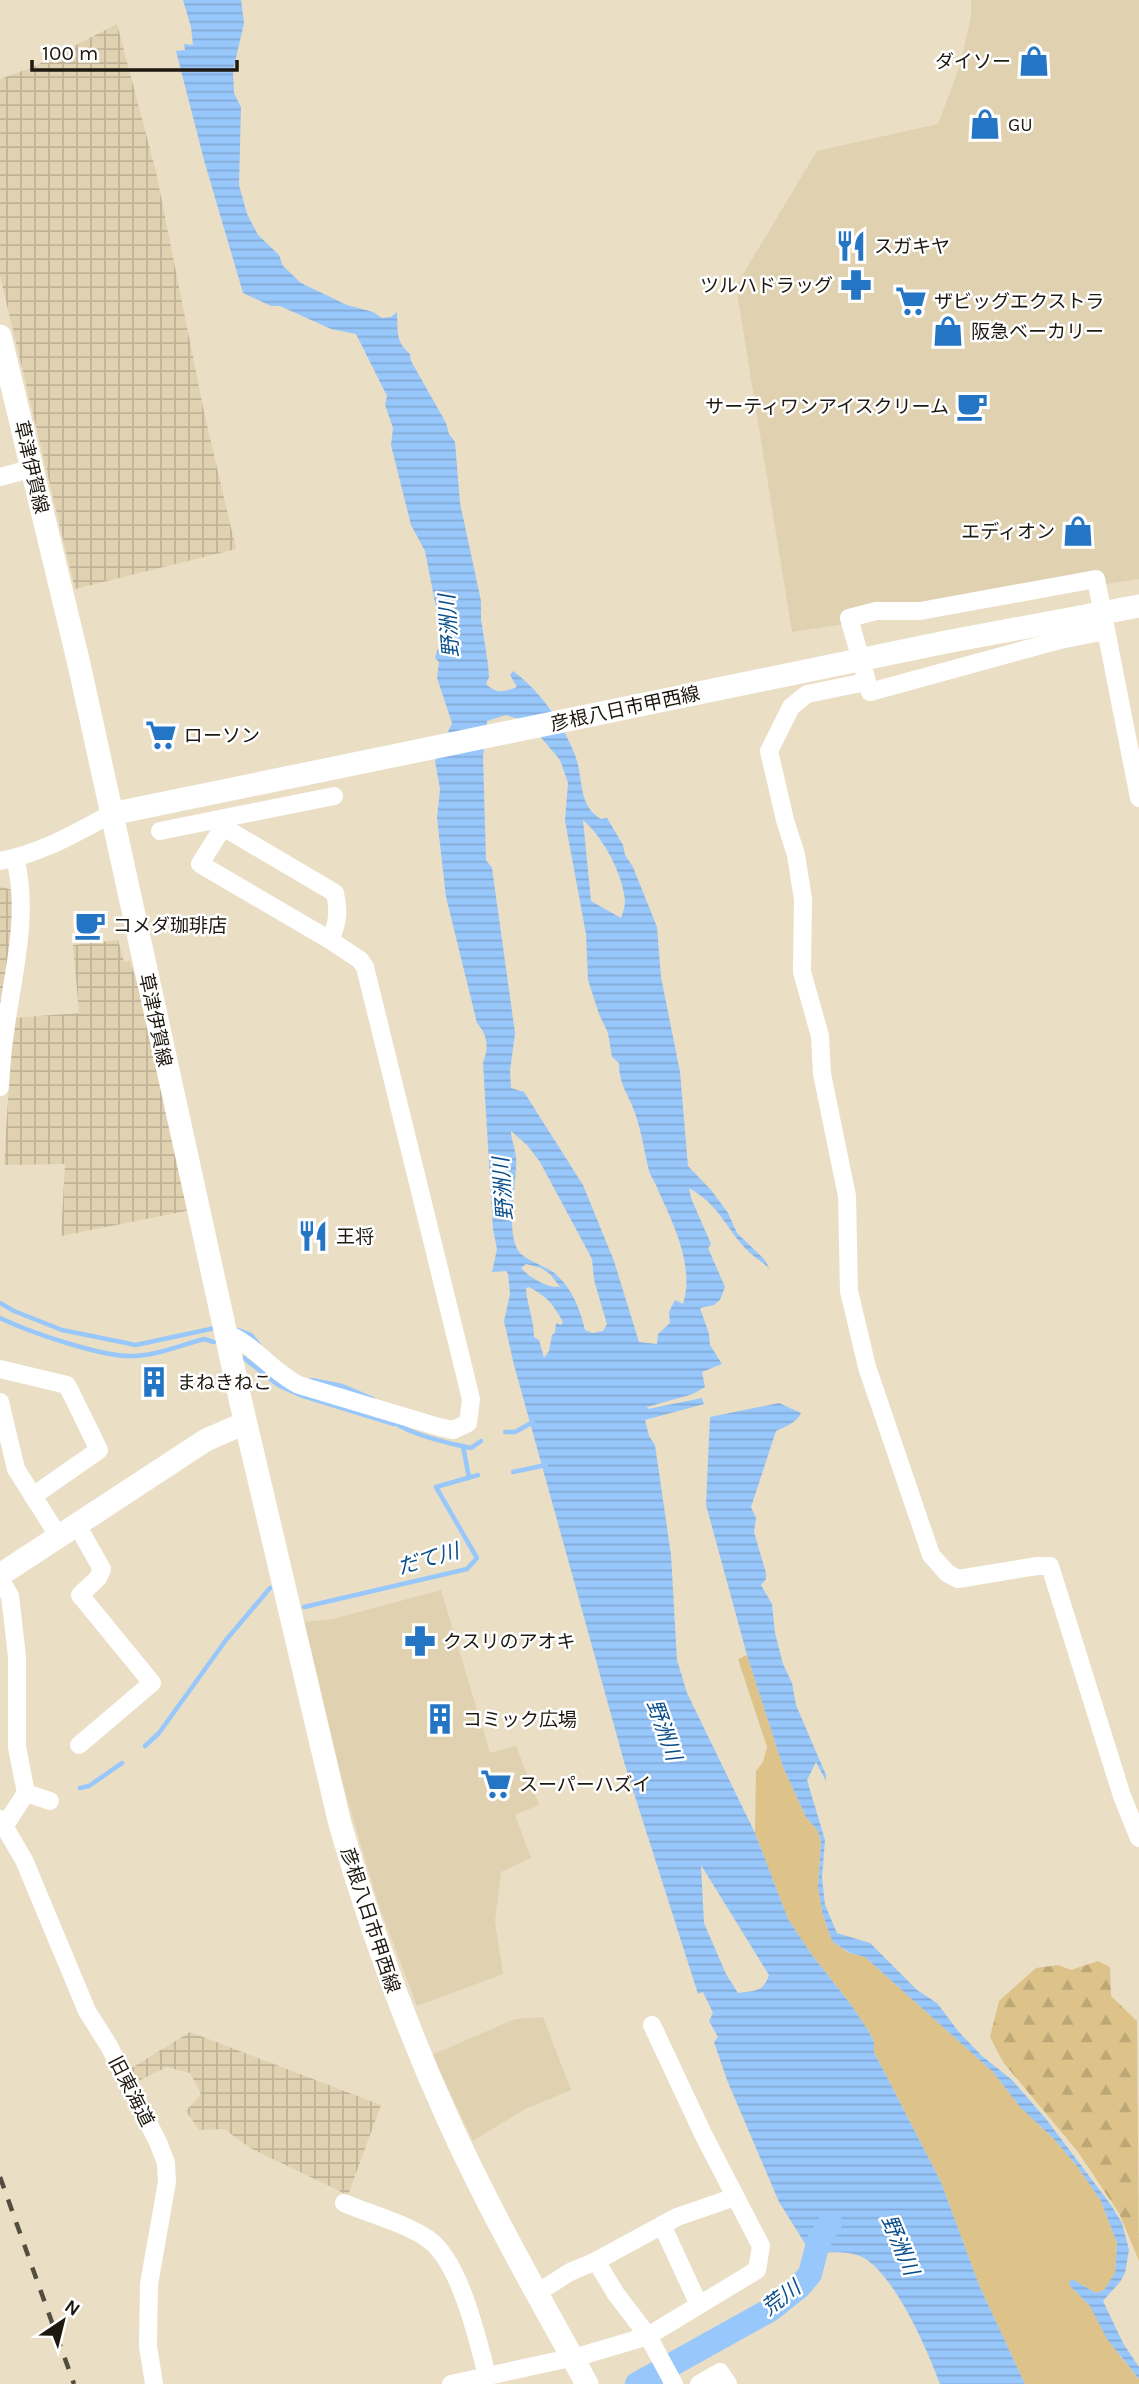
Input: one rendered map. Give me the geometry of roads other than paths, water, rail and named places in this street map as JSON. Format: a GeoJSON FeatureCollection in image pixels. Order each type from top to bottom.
{"type":"FeatureCollection","features":[{"type":"Feature","properties":{"kind":"main road","name":"草津伊賀線"},"geometry":{"type":"LineString","coordinates":[[0,336],[33,468],[111,814],[245,1423]]}},
{"type":"Feature","properties":{"kind":"main road","name":"彦根八日市甲西線"},"geometry":{"type":"LineString","coordinates":[[111,814],[947,642],[1105,621],[1139,606]]}},
{"type":"Feature","properties":{"kind":"main road","name":"彦根八日市甲西線"},"geometry":{"type":"LineString","coordinates":[[245,1423],[340,1824],[356,1883],[397,2000],[448,2119],[491,2207],[585,2381]]}},
{"type":"Feature","properties":{"kind":"main road"},"geometry":{"type":"LineString","coordinates":[[0,1577],[206,1440],[245,1423]]}},
{"type":"Feature","properties":{"kind":"street"},"geometry":{"type":"LineString","coordinates":[[0,477],[33,468]]}},
{"type":"Feature","properties":{"kind":"street"},"geometry":{"type":"LineString","coordinates":[[1105,621],[1060,640],[870,692],[849,618],[876,611],[933,609],[1096,579],[1105,621],[1139,798]]}},
{"type":"Feature","properties":{"kind":"street"},"geometry":{"type":"LineString","coordinates":[[866,681],[807,694],[791,707],[769,751],[796,855],[803,899],[802,972],[820,1036],[822,1074],[847,1196],[849,1291],[867,1367],[931,1555],[940,1566],[958,1578],[1050,1566],[1122,1796],[1139,1838]]}},
{"type":"Feature","properties":{"kind":"street"},"geometry":{"type":"LineString","coordinates":[[217,792],[223,823],[201,864],[330,940],[360,960],[365,967],[471,1399],[468,1423],[453,1430],[439,1427],[299,1385],[283,1377],[244,1342],[225,1332]]}},
{"type":"Feature","properties":{"kind":"street"},"geometry":{"type":"LineString","coordinates":[[160,831],[223,823],[334,796]]}},
{"type":"Feature","properties":{"kind":"street"},"geometry":{"type":"LineString","coordinates":[[0,1087],[4,1034],[21,911],[21,881],[8,859],[58,841],[111,814]]}},
{"type":"Feature","properties":{"kind":"street"},"geometry":{"type":"LineString","coordinates":[[223,823],[335,893],[339,914],[330,940]]}},
{"type":"Feature","properties":{"kind":"street"},"geometry":{"type":"LineString","coordinates":[[33,1496],[99,1450],[68,1385],[3,1370],[0,1399],[16,1469],[33,1496],[102,1569],[98,1578],[80,1595],[152,1683],[79,1745]]}},
{"type":"Feature","properties":{"kind":"street"},"geometry":{"type":"LineString","coordinates":[[0,1577],[10,1597],[17,1656],[17,1747],[26,1793],[3,1822]]}},
{"type":"Feature","properties":{"kind":"street"},"geometry":{"type":"LineString","coordinates":[[26,1793],[50,1801]]}},
{"type":"Feature","properties":{"kind":"street","name":"旧東海道"},"geometry":{"type":"LineString","coordinates":[[3,1822],[24,1860],[87,2011],[109,2046],[166,2163],[167,2182],[149,2284],[148,2346],[154,2384]]}},
{"type":"Feature","properties":{"kind":"street"},"geometry":{"type":"LineString","coordinates":[[451,2384],[649,2339],[757,2270],[761,2246],[652,2025]]}},
{"type":"Feature","properties":{"kind":"street"},"geometry":{"type":"LineString","coordinates":[[537,2293],[570,2272],[596,2261],[677,2217],[735,2197]]}},
{"type":"Feature","properties":{"kind":"street"},"geometry":{"type":"LineString","coordinates":[[344,2203],[428,2239],[441,2253],[471,2315],[486,2375]]}},
{"type":"Feature","properties":{"kind":"street"},"geometry":{"type":"LineString","coordinates":[[662,2225],[699,2305]]}},
{"type":"Feature","properties":{"kind":"street"},"geometry":{"type":"LineString","coordinates":[[596,2261],[649,2339],[673,2383]]}},
{"type":"Feature","properties":{"kind":"street"},"geometry":{"type":"LineString","coordinates":[[699,2384],[720,2372],[728,2384]]}},
{"type":"Feature","properties":{"kind":"water","name":"野洲川"},"geometry":{"type":"Polygon","coordinates":[[[183,0],[241,0],[244,23],[233,71],[234,93],[241,107],[239,185],[247,214],[258,235],[279,255],[283,266],[301,283],[382,318],[391,317],[397,312],[400,340],[410,354],[411,361],[455,442],[460,503],[481,601],[489,677],[486,684],[500,691],[517,687],[510,675],[513,671],[533,688],[550,708],[575,755],[588,806],[601,819],[607,818],[623,845],[657,927],[661,977],[680,1072],[688,1166],[728,1213],[737,1233],[764,1259],[770,1269],[745,1248],[707,1201],[689,1188],[711,1244],[708,1248],[725,1287],[720,1300],[714,1305],[700,1308],[710,1345],[722,1364],[702,1372],[705,1387],[693,1394],[647,1407],[648,1409],[702,1398],[704,1404],[645,1420],[649,1436],[655,1445],[671,1555],[677,1660],[687,1693],[755,1833],[788,1919],[868,2030],[874,2042],[874,2052],[941,2182],[979,2285],[1025,2384],[940,2384],[908,2313],[885,2277],[860,2256],[836,2252],[811,2253],[779,2202],[727,2080],[714,2042],[718,2037],[709,2021],[713,2013],[703,1992],[698,1994],[625,1765],[514,1365],[504,1321],[510,1294],[508,1274],[506,1271],[492,1272],[497,1249],[493,1229],[483,1063],[486,1042],[477,1023],[446,897],[437,818],[440,789],[435,761],[452,723],[437,678],[439,662],[435,658],[441,638],[425,551],[411,525],[391,445],[393,428],[385,405],[387,396],[356,334],[331,329],[243,293],[176,51],[185,50],[184,44],[193,45],[183,0]],[[506,715],[487,721],[483,756],[486,860],[492,868],[515,1033],[510,1071],[511,1088],[524,1092],[583,1185],[614,1261],[639,1342],[657,1344],[658,1334],[670,1323],[669,1312],[675,1300],[683,1304],[686,1290],[684,1260],[676,1231],[649,1171],[637,1120],[622,1083],[619,1063],[612,1057],[608,1033],[588,980],[586,934],[565,821],[568,783],[560,760],[528,722],[506,715]],[[583,820],[591,901],[621,918],[625,901],[616,868],[598,836],[583,820]],[[511,1131],[516,1157],[512,1221],[516,1245],[521,1254],[557,1275],[569,1289],[585,1330],[592,1333],[603,1331],[607,1324],[594,1280],[592,1259],[540,1162],[527,1145],[511,1131]],[[526,1264],[521,1268],[539,1282],[560,1287],[550,1274],[541,1268],[526,1264]],[[529,1287],[526,1288],[534,1337],[539,1340],[544,1358],[549,1351],[556,1323],[561,1325],[563,1322],[553,1305],[541,1294],[529,1287]],[[701,1865],[704,1923],[726,1974],[738,1993],[761,1988],[769,1975],[701,1865]]]}},
{"type":"Feature","properties":{"kind":"water"},"geometry":{"type":"Polygon","coordinates":[[[779,1403],[801,1413],[793,1422],[776,1431],[751,1507],[756,1518],[754,1532],[766,1573],[766,1579],[761,1585],[772,1604],[775,1633],[783,1664],[792,1683],[796,1705],[826,1775],[826,1781],[816,1762],[807,1780],[825,1840],[822,1878],[825,1905],[837,1933],[870,1943],[917,1990],[937,2003],[958,2031],[982,2056],[1012,2080],[1046,2119],[1111,2205],[1122,2223],[1129,2250],[1125,2273],[1103,2301],[1123,2343],[1139,2367],[1139,2379],[1107,2339],[1090,2306],[1070,2286],[1069,2281],[1074,2280],[1096,2293],[1104,2290],[1115,2273],[1117,2243],[1101,2201],[1077,2166],[1054,2139],[1021,2108],[993,2072],[865,1957],[850,1953],[831,1938],[822,1912],[818,1887],[821,1842],[818,1831],[806,1817],[783,1767],[747,1655],[706,1505],[710,1417],[779,1403]]]}},
{"type":"Feature","properties":{"kind":"waterway"},"geometry":{"type":"LineString","coordinates":[[0,1303],[62,1330],[136,1345],[215,1328]]}},
{"type":"Feature","properties":{"kind":"waterway"},"geometry":{"type":"LineString","coordinates":[[0,1318],[67,1343],[121,1356],[152,1354],[204,1339],[214,1342]]}},
{"type":"Feature","properties":{"kind":"waterway"},"geometry":{"type":"LineString","coordinates":[[238,1330],[251,1335],[259,1345]]}},
{"type":"Feature","properties":{"kind":"waterway"},"geometry":{"type":"LineString","coordinates":[[244,1358],[278,1385],[300,1395],[394,1424]]}},
{"type":"Feature","properties":{"kind":"waterway"},"geometry":{"type":"LineString","coordinates":[[311,1380],[342,1386],[373,1399]]}},
{"type":"Feature","properties":{"kind":"waterway"},"geometry":{"type":"LineString","coordinates":[[392,1421],[419,1434],[462,1446],[471,1448],[481,1441]]}},
{"type":"Feature","properties":{"kind":"waterway"},"geometry":{"type":"LineString","coordinates":[[505,1432],[515,1432],[533,1422]]}},
{"type":"Feature","properties":{"kind":"waterway"},"geometry":{"type":"LineString","coordinates":[[463,1446],[469,1478]]}},
{"type":"Feature","properties":{"kind":"waterway","name":"だて川"},"geometry":{"type":"LineString","coordinates":[[513,1472],[546,1465]]}},
{"type":"Feature","properties":{"kind":"waterway","name":"だて川"},"geometry":{"type":"LineString","coordinates":[[304,1607],[467,1569],[477,1558],[436,1487],[478,1475]]}},
{"type":"Feature","properties":{"kind":"waterway","name":"だて川"},"geometry":{"type":"LineString","coordinates":[[145,1746],[159,1733],[226,1640],[270,1588]]}},
{"type":"Feature","properties":{"kind":"waterway","name":"だて川"},"geometry":{"type":"LineString","coordinates":[[80,1788],[89,1786],[122,1763]]}},
{"type":"Feature","properties":{"kind":"waterway","name":"荒川"},"geometry":{"type":"LineString","coordinates":[[637,2384],[770,2310],[799,2287],[810,2274],[818,2243],[830,2223]]}},
{"type":"Feature","properties":{"kind":"railway"},"geometry":{"type":"LineString","coordinates":[[0,2177],[74,2384]]}},
{"type":"Feature","properties":{"kind":"place","name":"ダイソー"},"geometry":{"type":"Point","coordinates":[1034,61]}},
{"type":"Feature","properties":{"kind":"place","name":"GU"},"geometry":{"type":"Point","coordinates":[985,124]}},
{"type":"Feature","properties":{"kind":"place","name":"スガキヤ"},"geometry":{"type":"Point","coordinates":[851,246]}},
{"type":"Feature","properties":{"kind":"place","name":"ツルハドラッグ"},"geometry":{"type":"Point","coordinates":[856,285]}},
{"type":"Feature","properties":{"kind":"place","name":"ザビッグエクストラ"},"geometry":{"type":"Point","coordinates":[911,301]}},
{"type":"Feature","properties":{"kind":"place","name":"阪急ベーカリー"},"geometry":{"type":"Point","coordinates":[948,331]}},
{"type":"Feature","properties":{"kind":"place","name":"サーティワンアイスクリーム"},"geometry":{"type":"Point","coordinates":[972,406]}},
{"type":"Feature","properties":{"kind":"place","name":"エディオン"},"geometry":{"type":"Point","coordinates":[1078,531]}},
{"type":"Feature","properties":{"kind":"place","name":"ローソン"},"geometry":{"type":"Point","coordinates":[161,735]}},
{"type":"Feature","properties":{"kind":"place","name":"コメダ珈琲店"},"geometry":{"type":"Point","coordinates":[90,925]}},
{"type":"Feature","properties":{"kind":"place","name":"王将"},"geometry":{"type":"Point","coordinates":[313,1236]}},
{"type":"Feature","properties":{"kind":"place","name":"まねきねこ"},"geometry":{"type":"Point","coordinates":[154,1382]}},
{"type":"Feature","properties":{"kind":"place","name":"クスリのアオキ"},"geometry":{"type":"Point","coordinates":[420,1641]}},
{"type":"Feature","properties":{"kind":"place","name":"コミック広場"},"geometry":{"type":"Point","coordinates":[440,1719]}},
{"type":"Feature","properties":{"kind":"place","name":"スーパーハズイ"},"geometry":{"type":"Point","coordinates":[496,1784]}}]}
